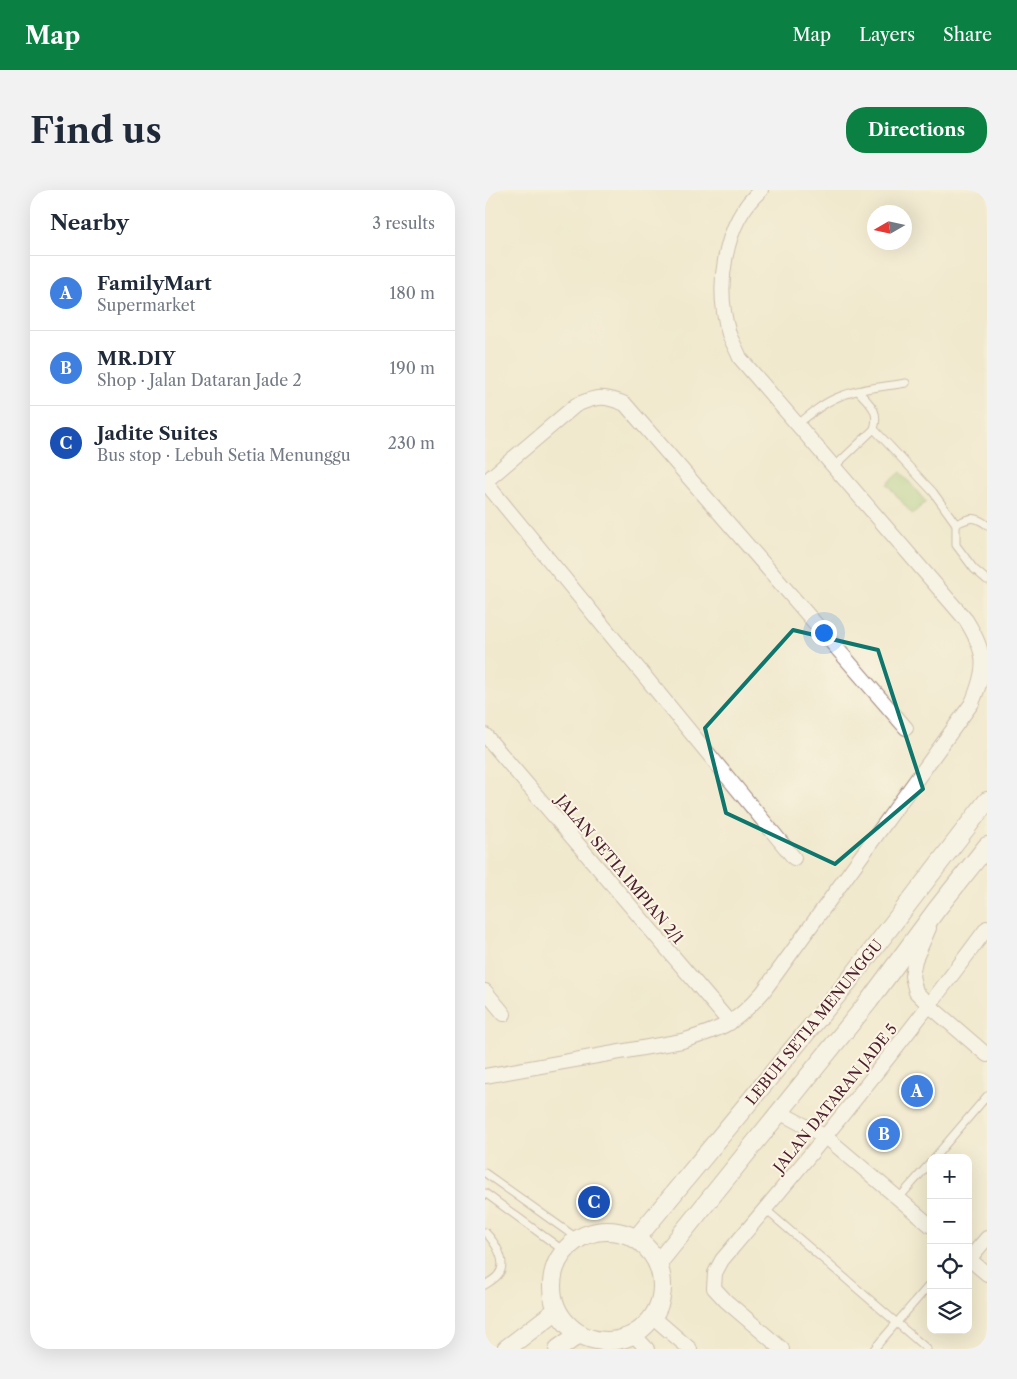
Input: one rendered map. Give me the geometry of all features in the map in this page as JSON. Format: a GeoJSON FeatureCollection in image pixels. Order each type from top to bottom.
{"type":"FeatureCollection","features":[{"type":"Feature","properties":{"kind":"street"},"geometry":{"type":"LineString","coordinates":[[485,1076],[682,1041],[731,1024],[763,992],[961,719],[982,685],[985,665],[980,643],[965,620],[907,555],[740,358],[729,334],[724,302],[723,270],[730,241],[739,216],[761,190]]}},
{"type":"Feature","properties":{"kind":"street"},"geometry":{"type":"LineString","coordinates":[[793,858],[485,482],[576,405],[591,399],[608,397],[625,404],[906,728]]}},
{"type":"Feature","properties":{"kind":"street","name":"JALAN SETIA IMPIAN 2/1"},"geometry":{"type":"LineString","coordinates":[[485,735],[731,1024]]}},
{"type":"Feature","properties":{"kind":"street","name":"LEBUH SETIA MENUNGGU"},"geometry":{"type":"LineString","coordinates":[[636,1239],[848,982],[987,801]]}},
{"type":"Feature","properties":{"kind":"street","name":"LEBUH SETIA MENUNGGU"},"geometry":{"type":"LineString","coordinates":[[658,1263],[869,1001],[937,909],[987,846]]}},
{"type":"Feature","properties":{"kind":"street"},"geometry":{"type":"LineString","coordinates":[[937,909],[915,960],[912,976],[916,992],[987,1056]]}},
{"type":"Feature","properties":{"kind":"street","name":"JALAN DATARAN JADE 5"},"geometry":{"type":"LineString","coordinates":[[782,1349],[726,1301],[715,1288],[715,1273],[723,1260],[826,1137],[930,1006],[987,928]]}},
{"type":"Feature","properties":{"kind":"street"},"geometry":{"type":"LineString","coordinates":[[485,991],[504,1014]]}},
{"type":"Feature","properties":{"kind":"street"},"geometry":{"type":"LineString","coordinates":[[779,1112],[826,1137],[927,1223]]}},
{"type":"Feature","properties":{"kind":"street"},"geometry":{"type":"LineString","coordinates":[[607,1230],[622,1232],[636,1239],[649,1249],[658,1263],[663,1281],[661,1300],[653,1317],[645,1327],[634,1335],[621,1340],[607,1342],[592,1340],[579,1334],[566,1324],[557,1310],[553,1295],[552,1279],[556,1264],[564,1251],[578,1239],[592,1232],[607,1230]]}},
{"type":"Feature","properties":{"kind":"street"},"geometry":{"type":"LineString","coordinates":[[972,1256],[987,1238]]}},
{"type":"Feature","properties":{"kind":"street"},"geometry":{"type":"LineString","coordinates":[[972,1262],[987,1274]]}},
{"type":"Feature","properties":{"kind":"street"},"geometry":{"type":"LineString","coordinates":[[506,1349],[557,1310]]}},
{"type":"Feature","properties":{"kind":"street"},"geometry":{"type":"LineString","coordinates":[[653,1317],[690,1349]]}},
{"type":"Feature","properties":{"kind":"street"},"geometry":{"type":"LineString","coordinates":[[559,1349],[579,1334]]}},
{"type":"Feature","properties":{"kind":"street"},"geometry":{"type":"LineString","coordinates":[[634,1335],[647,1349]]}},
{"type":"Feature","properties":{"kind":"lane"},"geometry":{"type":"LineString","coordinates":[[797,425],[816,410],[836,398],[858,391],[906,382]]}},
{"type":"Feature","properties":{"kind":"lane"},"geometry":{"type":"LineString","coordinates":[[834,467],[874,429],[877,421],[873,408],[858,391]]}},
{"type":"Feature","properties":{"kind":"lane"},"geometry":{"type":"LineString","coordinates":[[874,429],[933,492],[956,524],[956,545],[973,569],[987,580]]}},
{"type":"Feature","properties":{"kind":"lane"},"geometry":{"type":"LineString","coordinates":[[956,524],[970,518],[980,520],[987,525]]}},
{"type":"Feature","properties":{"kind":"lane"},"geometry":{"type":"LineString","coordinates":[[937,1154],[987,1096]]}},
{"type":"Feature","properties":{"kind":"lane"},"geometry":{"type":"LineString","coordinates":[[898,1199],[927,1166]]}},
{"type":"Feature","properties":{"kind":"lane"},"geometry":{"type":"LineString","coordinates":[[485,1173],[578,1239]]}},
{"type":"Feature","properties":{"kind":"lane"},"geometry":{"type":"LineString","coordinates":[[485,1193],[564,1251]]}},
{"type":"Feature","properties":{"kind":"lane"},"geometry":{"type":"LineString","coordinates":[[765,1209],[927,1349]]}},
{"type":"Feature","properties":{"kind":"lane"},"geometry":{"type":"LineString","coordinates":[[485,1232],[493,1240],[502,1264],[499,1275],[485,1285]]}},
{"type":"Feature","properties":{"kind":"lane"},"geometry":{"type":"LineString","coordinates":[[874,1349],[927,1288]]}},
{"type":"Feature","properties":{"kind":"highlighted area"},"geometry":{"type":"Polygon","coordinates":[[[793,630],[878,650],[923,789],[835,864],[726,813],[705,728],[793,630]]]}},
{"type":"Feature","properties":{"kind":"green space"},"geometry":{"type":"Polygon","coordinates":[[[901,472],[926,502],[912,514],[887,484],[901,472]]]}},
{"type":"Feature","properties":{"kind":"place","name":"FamilyMart"},"geometry":{"type":"Point","coordinates":[917,1091]}},
{"type":"Feature","properties":{"kind":"place","name":"MR.DIY"},"geometry":{"type":"Point","coordinates":[884,1134]}},
{"type":"Feature","properties":{"kind":"place","name":"Jadite Suites"},"geometry":{"type":"Point","coordinates":[594,1202]}}]}
